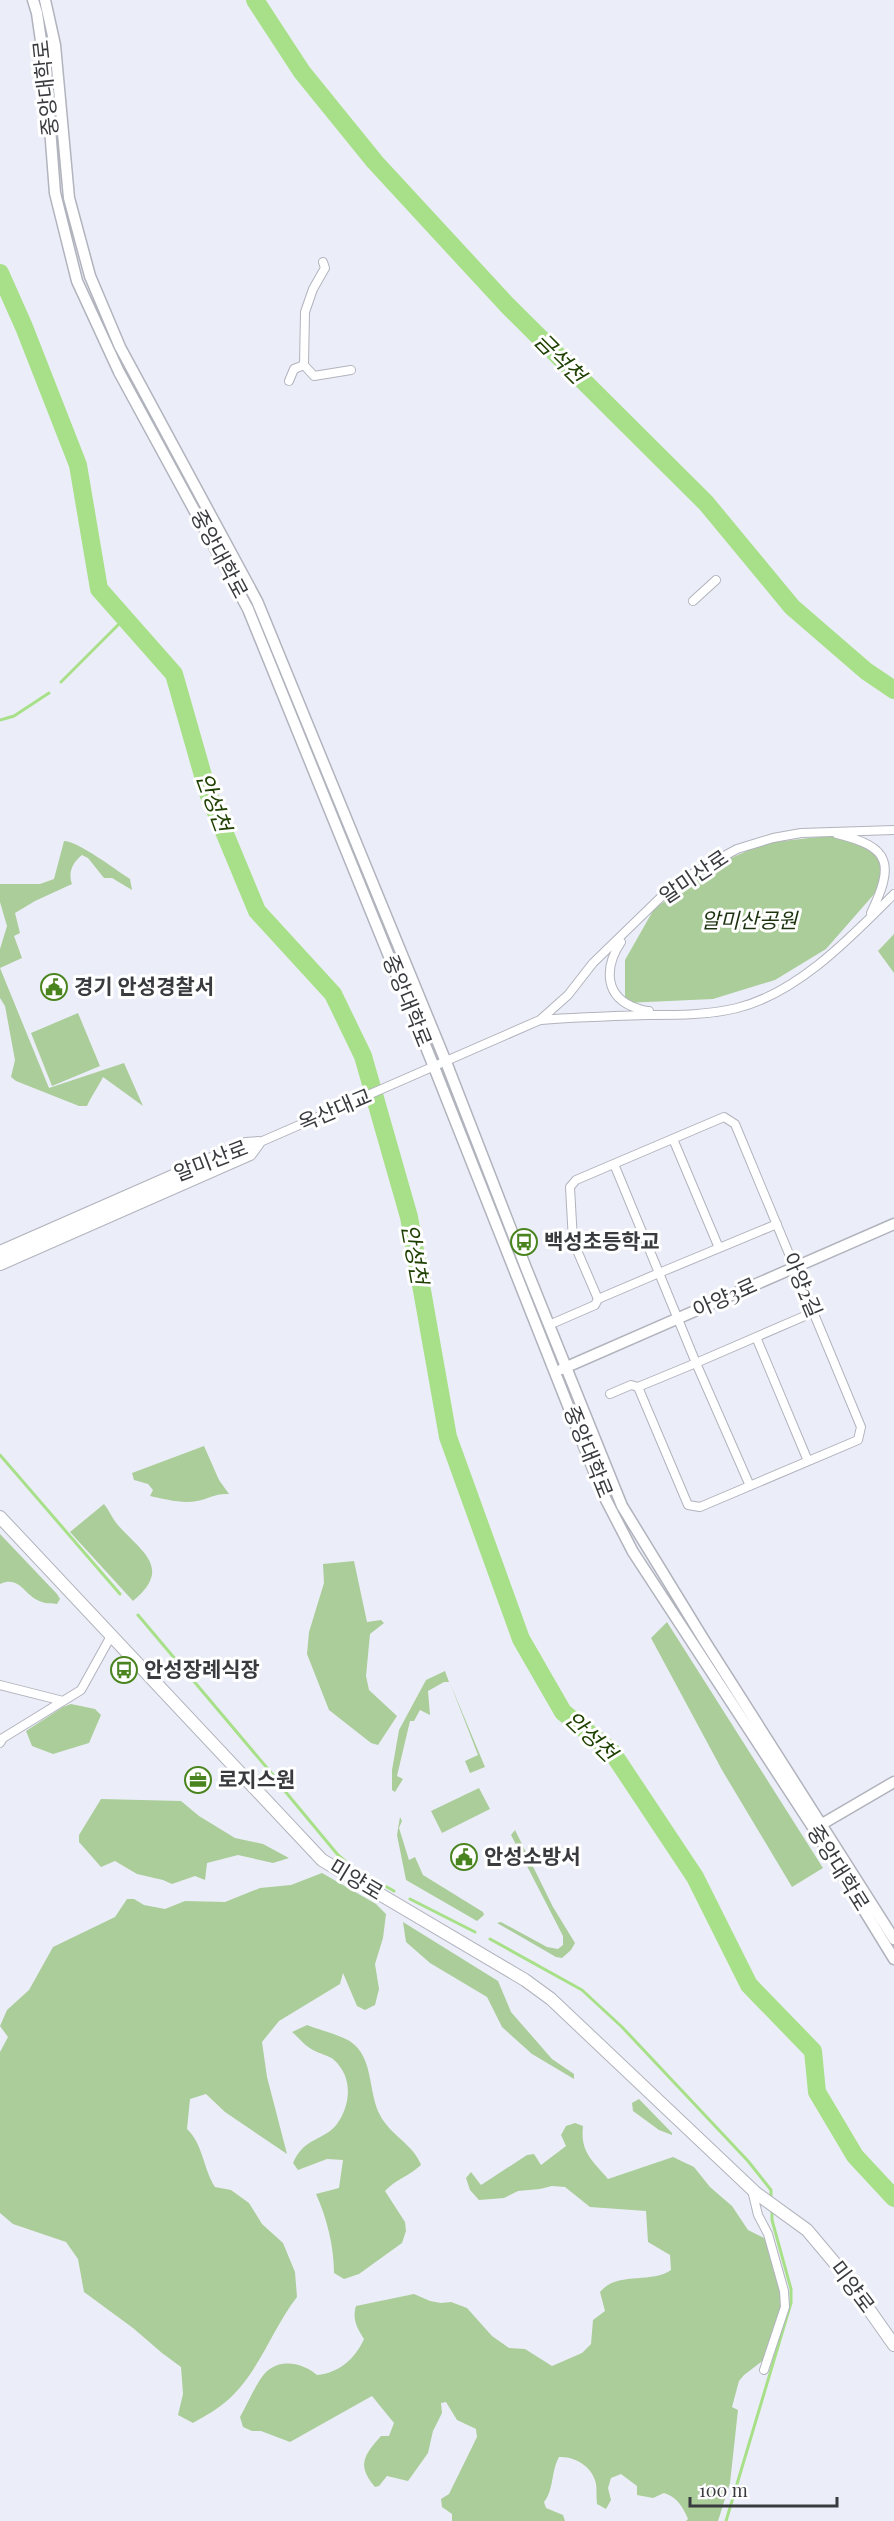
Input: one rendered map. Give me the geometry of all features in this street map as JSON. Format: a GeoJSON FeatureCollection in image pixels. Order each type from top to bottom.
{"type":"FeatureCollection","features":[{"type":"Feature","properties":{"kind":"main road","name":"알미산로"},"geometry":{"type":"LineString","coordinates":[[0,1252],[236,1148],[258,1143]]}},
{"type":"Feature","properties":{"kind":"main road","name":"알미산로"},"geometry":{"type":"LineString","coordinates":[[0,1264],[250,1154],[258,1143]]}},
{"type":"Feature","properties":{"kind":"main road","name":"미양로"},"geometry":{"type":"LineString","coordinates":[[0,1517],[322,1860],[525,1980],[551,2000],[754,2191],[807,2230],[844,2274],[894,2345]]}},
{"type":"Feature","properties":{"kind":"street","name":"중앙대학로"},"geometry":{"type":"LineString","coordinates":[[33,0],[46,76],[55,193],[77,281],[119,372],[248,609],[434,1067],[561,1370],[622,1506],[817,1827],[894,1959]]}},
{"type":"Feature","properties":{"kind":"street","name":"중앙대학로"},"geometry":{"type":"LineString","coordinates":[[45,0],[55,45],[69,198],[90,276],[120,347],[257,600],[446,1062],[549,1325],[561,1370]]}},
{"type":"Feature","properties":{"kind":"street"},"geometry":{"type":"LineString","coordinates":[[323,262],[325,268],[313,290],[305,312],[304,366],[314,376],[351,370]]}},
{"type":"Feature","properties":{"kind":"street"},"geometry":{"type":"LineString","coordinates":[[290,381],[294,369],[304,366]]}},
{"type":"Feature","properties":{"kind":"street"},"geometry":{"type":"LineString","coordinates":[[693,601],[716,580]]}},
{"type":"Feature","properties":{"kind":"street","name":"알미산로"},"geometry":{"type":"LineString","coordinates":[[412,1077],[540,1020],[568,995],[593,963],[661,897],[695,872],[737,849],[773,838],[825,831],[894,830]]}},
{"type":"Feature","properties":{"kind":"street"},"geometry":{"type":"LineString","coordinates":[[825,831],[863,842],[874,847],[883,856],[887,868],[883,890],[865,924]]}},
{"type":"Feature","properties":{"kind":"street","name":"알미산로"},"geometry":{"type":"LineString","coordinates":[[540,1020],[581,1016],[691,1014],[738,1008],[775,994],[844,946],[894,894]]}},
{"type":"Feature","properties":{"kind":"street"},"geometry":{"type":"LineString","coordinates":[[644,914],[611,956],[609,975],[613,992],[625,1003],[644,1011],[691,1014]]}},
{"type":"Feature","properties":{"kind":"street","name":"옥산대교"},"geometry":{"type":"LineString","coordinates":[[258,1143],[412,1077]]}},
{"type":"Feature","properties":{"kind":"street","name":"아양2길"},"geometry":{"type":"LineString","coordinates":[[598,1299],[573,1241],[570,1187],[576,1180],[724,1117],[735,1124],[861,1426],[858,1440],[700,1507],[688,1505],[638,1387]]}},
{"type":"Feature","properties":{"kind":"street"},"geometry":{"type":"LineString","coordinates":[[673,1139],[719,1248]]}},
{"type":"Feature","properties":{"kind":"street"},"geometry":{"type":"LineString","coordinates":[[614,1164],[696,1363],[750,1486]]}},
{"type":"Feature","properties":{"kind":"street"},"geometry":{"type":"LineString","coordinates":[[549,1325],[595,1305],[598,1299],[777,1224]]}},
{"type":"Feature","properties":{"kind":"street","name":"아양3로"},"geometry":{"type":"LineString","coordinates":[[561,1370],[894,1224]]}},
{"type":"Feature","properties":{"kind":"street"},"geometry":{"type":"LineString","coordinates":[[610,1394],[631,1385],[638,1387],[814,1312]]}},
{"type":"Feature","properties":{"kind":"street"},"geometry":{"type":"LineString","coordinates":[[756,1337],[808,1461]]}},
{"type":"Feature","properties":{"kind":"street"},"geometry":{"type":"LineString","coordinates":[[0,1743],[3,1738],[81,1689],[111,1636]]}},
{"type":"Feature","properties":{"kind":"street"},"geometry":{"type":"LineString","coordinates":[[0,1685],[63,1701]]}},
{"type":"Feature","properties":{"kind":"street"},"geometry":{"type":"LineString","coordinates":[[817,1827],[894,1782]]}},
{"type":"Feature","properties":{"kind":"street","name":"중앙대학로"},"geometry":{"type":"LineString","coordinates":[[817,1827],[894,1939]]}},
{"type":"Feature","properties":{"kind":"street"},"geometry":{"type":"LineString","coordinates":[[754,2191],[758,2215],[768,2234],[784,2291],[785,2307],[764,2370]]}},
{"type":"Feature","properties":{"kind":"green space","name":"알미산공원"},"geometry":{"type":"Polygon","coordinates":[[[854,833],[880,855],[883,884],[826,949],[775,980],[713,999],[625,1003],[625,960],[654,909],[713,866],[765,843],[854,833]]]}},
{"type":"Feature","properties":{"kind":"green space"},"geometry":{"type":"Polygon","coordinates":[[[64,841],[87,851],[130,879],[132,890],[112,878],[104,878],[88,858],[82,855],[72,868],[70,876],[72,884],[15,913],[20,933],[14,936],[22,958],[0,968],[0,949],[7,926],[0,902],[0,884],[40,884],[54,879],[64,841]]]}},
{"type":"Feature","properties":{"kind":"green space"},"geometry":{"type":"Polygon","coordinates":[[[894,934],[894,973],[878,951],[894,934]]]}},
{"type":"Feature","properties":{"kind":"green space"},"geometry":{"type":"Polygon","coordinates":[[[0,968],[49,1088],[124,1063],[143,1106],[103,1077],[87,1106],[79,1106],[11,1077],[15,1060],[5,1006],[0,998],[0,968]]]}},
{"type":"Feature","properties":{"kind":"green space"},"geometry":{"type":"Polygon","coordinates":[[[78,1013],[100,1066],[52,1086],[31,1033],[78,1013]]]}},
{"type":"Feature","properties":{"kind":"green space"},"geometry":{"type":"Polygon","coordinates":[[[204,1446],[219,1480],[229,1494],[220,1494],[191,1502],[173,1501],[150,1496],[153,1490],[148,1484],[134,1480],[132,1473],[204,1446]]]}},
{"type":"Feature","properties":{"kind":"green space"},"geometry":{"type":"Polygon","coordinates":[[[104,1504],[117,1524],[143,1551],[152,1569],[151,1578],[145,1589],[133,1601],[70,1532],[104,1504]]]}},
{"type":"Feature","properties":{"kind":"green space"},"geometry":{"type":"Polygon","coordinates":[[[0,1534],[57,1594],[60,1599],[57,1604],[45,1603],[36,1599],[13,1582],[0,1584],[0,1534]]]}},
{"type":"Feature","properties":{"kind":"green space"},"geometry":{"type":"Polygon","coordinates":[[[354,1561],[367,1622],[381,1620],[384,1623],[370,1634],[366,1676],[369,1690],[397,1716],[378,1745],[371,1743],[329,1710],[307,1654],[309,1632],[324,1583],[323,1564],[354,1561]]]}},
{"type":"Feature","properties":{"kind":"green space"},"geometry":{"type":"Polygon","coordinates":[[[667,1622],[823,1868],[792,1887],[722,1770],[651,1638],[667,1622]]]}},
{"type":"Feature","properties":{"kind":"green space"},"geometry":{"type":"Polygon","coordinates":[[[445,1671],[449,1682],[444,1682],[428,1691],[430,1715],[420,1710],[414,1721],[410,1721],[397,1776],[403,1779],[395,1792],[392,1790],[392,1770],[399,1730],[426,1680],[445,1671]]]}},
{"type":"Feature","properties":{"kind":"green space"},"geometry":{"type":"Polygon","coordinates":[[[450,1683],[485,1767],[470,1773],[465,1761],[478,1755],[450,1683]]]}},
{"type":"Feature","properties":{"kind":"green space"},"geometry":{"type":"Polygon","coordinates":[[[71,1704],[95,1709],[101,1715],[89,1743],[53,1754],[32,1746],[26,1731],[71,1704]]]}},
{"type":"Feature","properties":{"kind":"green space"},"geometry":{"type":"Polygon","coordinates":[[[479,1788],[490,1809],[442,1833],[431,1811],[479,1788]]]}},
{"type":"Feature","properties":{"kind":"green space"},"geometry":{"type":"Polygon","coordinates":[[[101,1799],[181,1801],[199,1816],[235,1838],[263,1844],[289,1858],[273,1863],[238,1855],[207,1863],[205,1880],[195,1876],[172,1884],[137,1874],[115,1861],[101,1867],[79,1842],[79,1835],[101,1799]]]}},
{"type":"Feature","properties":{"kind":"green space"},"geometry":{"type":"Polygon","coordinates":[[[400,1817],[402,1821],[399,1828],[409,1860],[415,1857],[423,1875],[483,1912],[484,1915],[477,1921],[406,1880],[397,1835],[400,1817]]]}},
{"type":"Feature","properties":{"kind":"green space"},"geometry":{"type":"Polygon","coordinates":[[[515,1830],[553,1907],[575,1943],[562,1958],[556,1957],[497,1923],[501,1922],[547,1947],[558,1949],[563,1945],[563,1936],[511,1835],[515,1830]]]}},
{"type":"Feature","properties":{"kind":"green space"},"geometry":{"type":"Polygon","coordinates":[[[322,1873],[376,1904],[386,1914],[383,1938],[375,1964],[379,1989],[375,2005],[365,2010],[357,2006],[343,1973],[340,1984],[279,2021],[262,2042],[267,2077],[287,2154],[225,2112],[206,2094],[190,2099],[187,2129],[200,2149],[211,2180],[215,2187],[231,2190],[249,2203],[262,2224],[283,2243],[295,2272],[297,2297],[240,2388],[220,2406],[193,2423],[178,2415],[183,2394],[181,2367],[84,2292],[78,2259],[66,2242],[13,2224],[0,2213],[0,2052],[8,2037],[0,2026],[7,2010],[29,1990],[53,1947],[115,1917],[127,1899],[165,1909],[185,1901],[225,1902],[260,1888],[291,1885],[322,1873]]]}},
{"type":"Feature","properties":{"kind":"green space"},"geometry":{"type":"Polygon","coordinates":[[[403,1922],[498,1981],[511,2012],[552,2059],[574,2074],[574,2079],[532,2054],[502,2027],[487,1997],[430,1963],[406,1942],[403,1922]]]}},
{"type":"Feature","properties":{"kind":"green space"},"geometry":{"type":"Polygon","coordinates":[[[307,2025],[347,2039],[358,2049],[367,2066],[380,2115],[418,2158],[421,2165],[385,2191],[405,2222],[406,2231],[402,2243],[359,2274],[344,2279],[334,2273],[329,2233],[316,2194],[339,2188],[343,2160],[327,2159],[298,2170],[293,2163],[303,2148],[326,2134],[337,2124],[345,2108],[348,2091],[344,2074],[332,2058],[307,2046],[292,2032],[307,2025]]]}},
{"type":"Feature","properties":{"kind":"green space"},"geometry":{"type":"Polygon","coordinates":[[[639,2099],[672,2135],[659,2130],[633,2111],[632,2103],[639,2099]]]}},
{"type":"Feature","properties":{"kind":"green space"},"geometry":{"type":"Polygon","coordinates":[[[575,2123],[583,2126],[585,2149],[608,2179],[673,2157],[694,2167],[710,2187],[732,2206],[748,2230],[766,2239],[784,2294],[782,2306],[765,2359],[739,2381],[732,2407],[738,2410],[730,2483],[718,2521],[686,2521],[688,2519],[684,2510],[673,2497],[664,2493],[653,2498],[637,2495],[637,2486],[621,2474],[611,2478],[608,2488],[611,2500],[606,2509],[597,2504],[596,2484],[591,2472],[571,2458],[559,2457],[544,2502],[546,2508],[563,2515],[565,2521],[452,2521],[452,2514],[442,2507],[441,2499],[449,2494],[477,2437],[476,2429],[457,2420],[446,2402],[441,2403],[442,2413],[433,2431],[428,2453],[408,2481],[387,2476],[379,2486],[375,2487],[366,2473],[364,2461],[381,2436],[389,2436],[394,2423],[372,2396],[290,2442],[243,2427],[240,2417],[259,2381],[272,2368],[285,2364],[299,2365],[317,2375],[339,2368],[351,2359],[364,2339],[356,2323],[356,2306],[414,2294],[430,2301],[451,2302],[467,2308],[492,2336],[509,2348],[525,2349],[552,2366],[582,2353],[591,2344],[593,2320],[605,2311],[600,2292],[615,2282],[654,2276],[671,2270],[670,2255],[648,2242],[646,2211],[590,2207],[565,2187],[552,2186],[518,2191],[504,2198],[479,2200],[470,2190],[466,2178],[471,2172],[481,2185],[527,2155],[534,2154],[541,2165],[566,2146],[561,2135],[566,2126],[575,2123]]]}},
{"type":"Feature","properties":{"kind":"waterway","name":"금석천"},"geometry":{"type":"LineString","coordinates":[[255,0],[302,72],[375,162],[507,305],[706,503],[792,607],[866,671],[894,690]]}},
{"type":"Feature","properties":{"kind":"waterway","name":"안성천"},"geometry":{"type":"LineString","coordinates":[[0,273],[24,327],[78,465],[99,589],[174,674],[208,793],[257,911],[333,994],[363,1056],[409,1217],[448,1437],[521,1639],[563,1712],[612,1752],[695,1877],[749,1985],[813,2051],[817,2092],[855,2156],[894,2198]]}},
{"type":"Feature","properties":{"kind":"waterway"},"geometry":{"type":"LineString","coordinates":[[61,682],[125,618]]}},
{"type":"Feature","properties":{"kind":"waterway"},"geometry":{"type":"LineString","coordinates":[[0,720],[14,716],[49,693]]}},
{"type":"Feature","properties":{"kind":"waterway"},"geometry":{"type":"LineString","coordinates":[[0,1455],[120,1594]]}},
{"type":"Feature","properties":{"kind":"waterway"},"geometry":{"type":"LineString","coordinates":[[138,1615],[273,1775]]}},
{"type":"Feature","properties":{"kind":"waterway"},"geometry":{"type":"LineString","coordinates":[[284,1790],[338,1855],[353,1868],[394,1891]]}},
{"type":"Feature","properties":{"kind":"waterway"},"geometry":{"type":"LineString","coordinates":[[410,1899],[475,1932]]}},
{"type":"Feature","properties":{"kind":"waterway"},"geometry":{"type":"LineString","coordinates":[[490,1939],[582,1990],[622,2027],[748,2161],[771,2190],[771,2198]]}},
{"type":"Feature","properties":{"kind":"waterway"},"geometry":{"type":"LineString","coordinates":[[726,2521],[791,2303],[791,2289],[772,2220],[772,2208]]}},
{"type":"Feature","properties":{"kind":"place","name":"경기 안성경찰서"},"geometry":{"type":"Point","coordinates":[54,987]}},
{"type":"Feature","properties":{"kind":"place","name":"백성초등학교"},"geometry":{"type":"Point","coordinates":[524,1242]}},
{"type":"Feature","properties":{"kind":"place","name":"안성장례식장"},"geometry":{"type":"Point","coordinates":[124,1670]}},
{"type":"Feature","properties":{"kind":"place","name":"로지스원"},"geometry":{"type":"Point","coordinates":[198,1780]}},
{"type":"Feature","properties":{"kind":"place","name":"안성소방서"},"geometry":{"type":"Point","coordinates":[464,1857]}}]}
